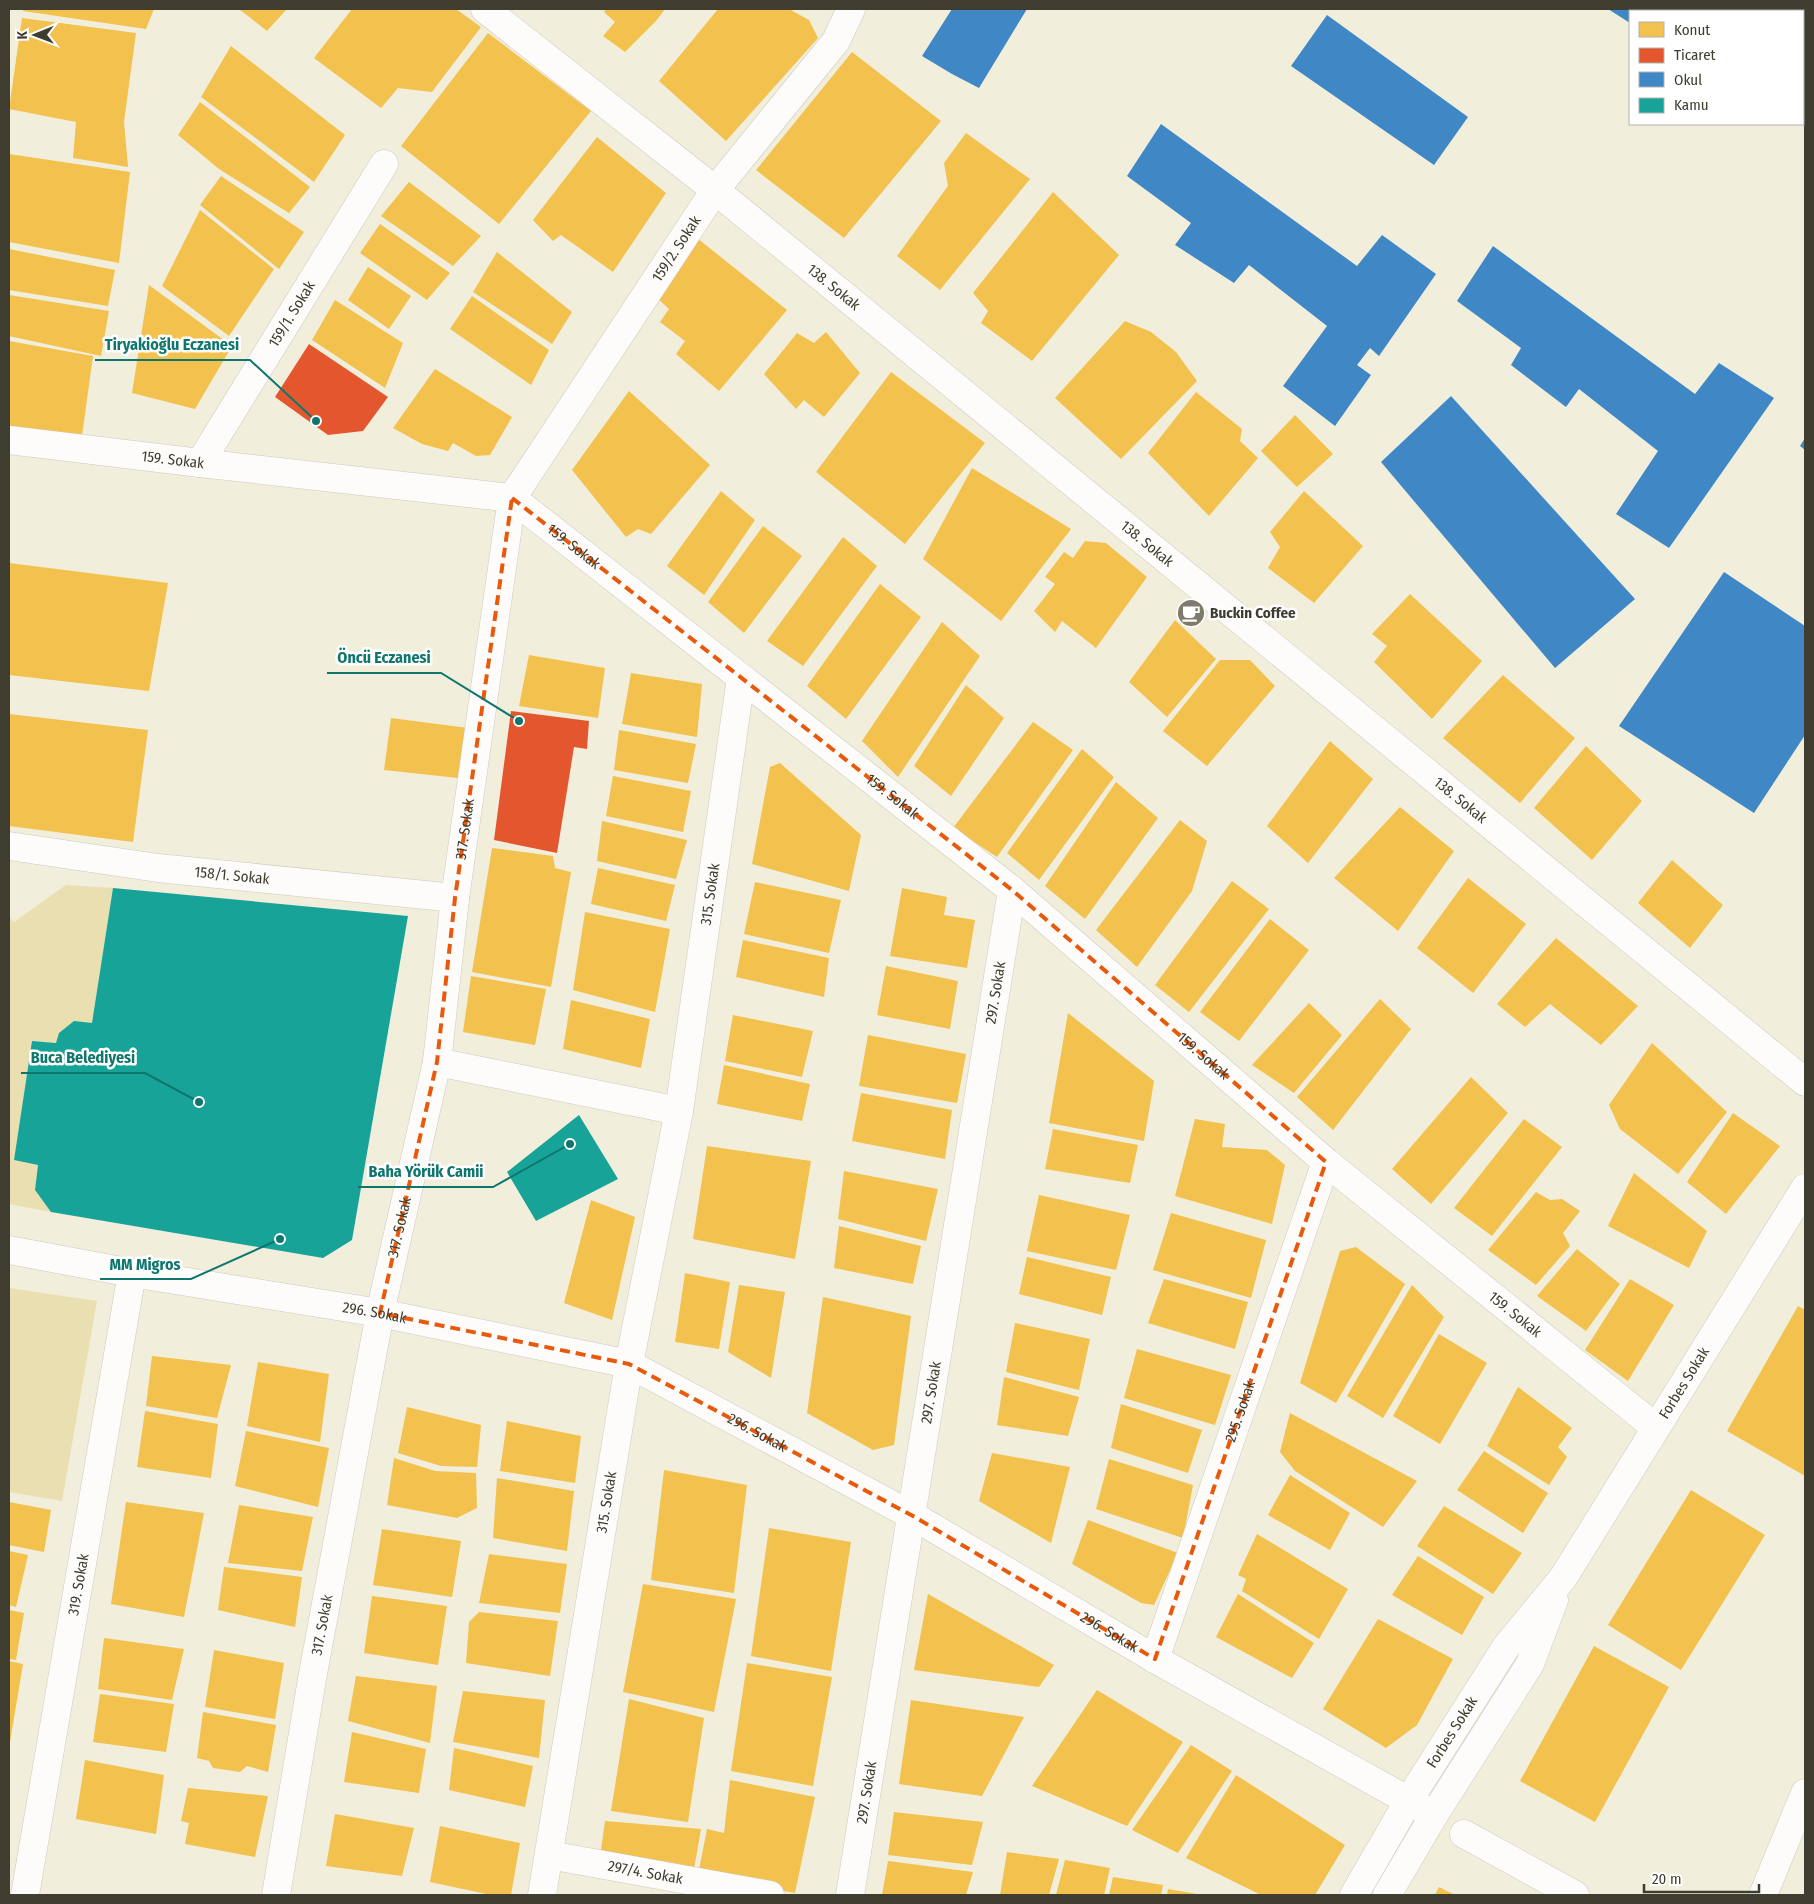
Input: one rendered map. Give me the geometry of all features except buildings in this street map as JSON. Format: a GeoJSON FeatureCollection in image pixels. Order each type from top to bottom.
{"type":"FeatureCollection","features":[{"type":"Feature","properties":{"kind":"street","name":"138. Sokak"},"geometry":{"type":"LineString","coordinates":[[485,9],[715,190],[1805,1082]]}},
{"type":"Feature","properties":{"kind":"street","name":"159/2. Sokak"},"geometry":{"type":"LineString","coordinates":[[512,498],[715,190],[836,41],[851,9]]}},
{"type":"Feature","properties":{"kind":"street","name":"159/1. Sokak"},"geometry":{"type":"LineString","coordinates":[[200,463],[384,164]]}},
{"type":"Feature","properties":{"kind":"street","name":"159. Sokak"},"geometry":{"type":"LineString","coordinates":[[9,440],[512,498],[1012,890],[1326,1162],[1655,1427]]}},
{"type":"Feature","properties":{"kind":"street","name":"317. Sokak"},"geometry":{"type":"LineString","coordinates":[[276,1895],[312,1679],[380,1313],[437,1062],[455,898],[512,498]]}},
{"type":"Feature","properties":{"kind":"street","name":"315. Sokak"},"geometry":{"type":"LineString","coordinates":[[542,1895],[629,1364],[679,1112],[741,678]]}},
{"type":"Feature","properties":{"kind":"street","name":"158/1. Sokak"},"geometry":{"type":"LineString","coordinates":[[9,846],[158,868],[455,898]]}},
{"type":"Feature","properties":{"kind":"street","name":"297. Sokak"},"geometry":{"type":"LineString","coordinates":[[850,1895],[913,1516],[1012,890]]}},
{"type":"Feature","properties":{"kind":"street"},"geometry":{"type":"LineString","coordinates":[[437,1062],[679,1112]]}},
{"type":"Feature","properties":{"kind":"street","name":"295. Sokak"},"geometry":{"type":"LineString","coordinates":[[1155,1659],[1326,1162]]}},
{"type":"Feature","properties":{"kind":"street","name":"Forbes Sokak"},"geometry":{"type":"LineString","coordinates":[[1354,1895],[1409,1800],[1506,1647],[1563,1578],[1805,1188]]}},
{"type":"Feature","properties":{"kind":"street","name":"296. Sokak"},"geometry":{"type":"LineString","coordinates":[[9,1250],[132,1273],[380,1313],[629,1364],[913,1516],[1155,1659],[1434,1815]]}},
{"type":"Feature","properties":{"kind":"street","name":"319. Sokak"},"geometry":{"type":"LineString","coordinates":[[25,1895],[132,1273]]}},
{"type":"Feature","properties":{"kind":"street","name":"Forbes Sokak"},"geometry":{"type":"LineString","coordinates":[[1387,1895],[1434,1815],[1530,1664],[1563,1578]]}},
{"type":"Feature","properties":{"kind":"street"},"geometry":{"type":"LineString","coordinates":[[1763,1895],[1805,1793]]}},
{"type":"Feature","properties":{"kind":"street"},"geometry":{"type":"LineString","coordinates":[[1464,1834],[1575,1895]]}},
{"type":"Feature","properties":{"kind":"street","name":"297/4. Sokak"},"geometry":{"type":"LineString","coordinates":[[550,1854],[770,1895]]}},
{"type":"Feature","properties":{"kind":"highlighted area"},"geometry":{"type":"Polygon","coordinates":[[[512,498],[1012,890],[1326,1162],[1155,1659],[913,1516],[629,1364],[380,1313],[437,1062],[455,898],[512,498]]]}},
{"type":"Feature","properties":{"kind":"shaded area"},"geometry":{"type":"Polygon","coordinates":[[[66,885],[113,888],[92,1023],[56,1043],[32,1041],[14,1160],[38,1165],[35,1190],[51,1212],[9,1204],[9,917],[14,922],[66,885]]]}},
{"type":"Feature","properties":{"kind":"shaded area"},"geometry":{"type":"Polygon","coordinates":[[[9,1288],[97,1301],[62,1501],[9,1492],[9,1288]]]}},
{"type":"Feature","properties":{"kind":"place","name":"Tiryakioğlu Eczanesi"},"geometry":{"type":"Point","coordinates":[316,421]}},
{"type":"Feature","properties":{"kind":"place","name":"Buckin Coffee"},"geometry":{"type":"Point","coordinates":[1191,613]}},
{"type":"Feature","properties":{"kind":"place","name":"Öncü Eczanesi"},"geometry":{"type":"Point","coordinates":[519,721]}},
{"type":"Feature","properties":{"kind":"place","name":"Buca Belediyesi"},"geometry":{"type":"Point","coordinates":[199,1102]}},
{"type":"Feature","properties":{"kind":"place","name":"Baha Yörük Camii"},"geometry":{"type":"Point","coordinates":[570,1144]}},
{"type":"Feature","properties":{"kind":"place","name":"MM Migros"},"geometry":{"type":"Point","coordinates":[280,1239]}}]}
